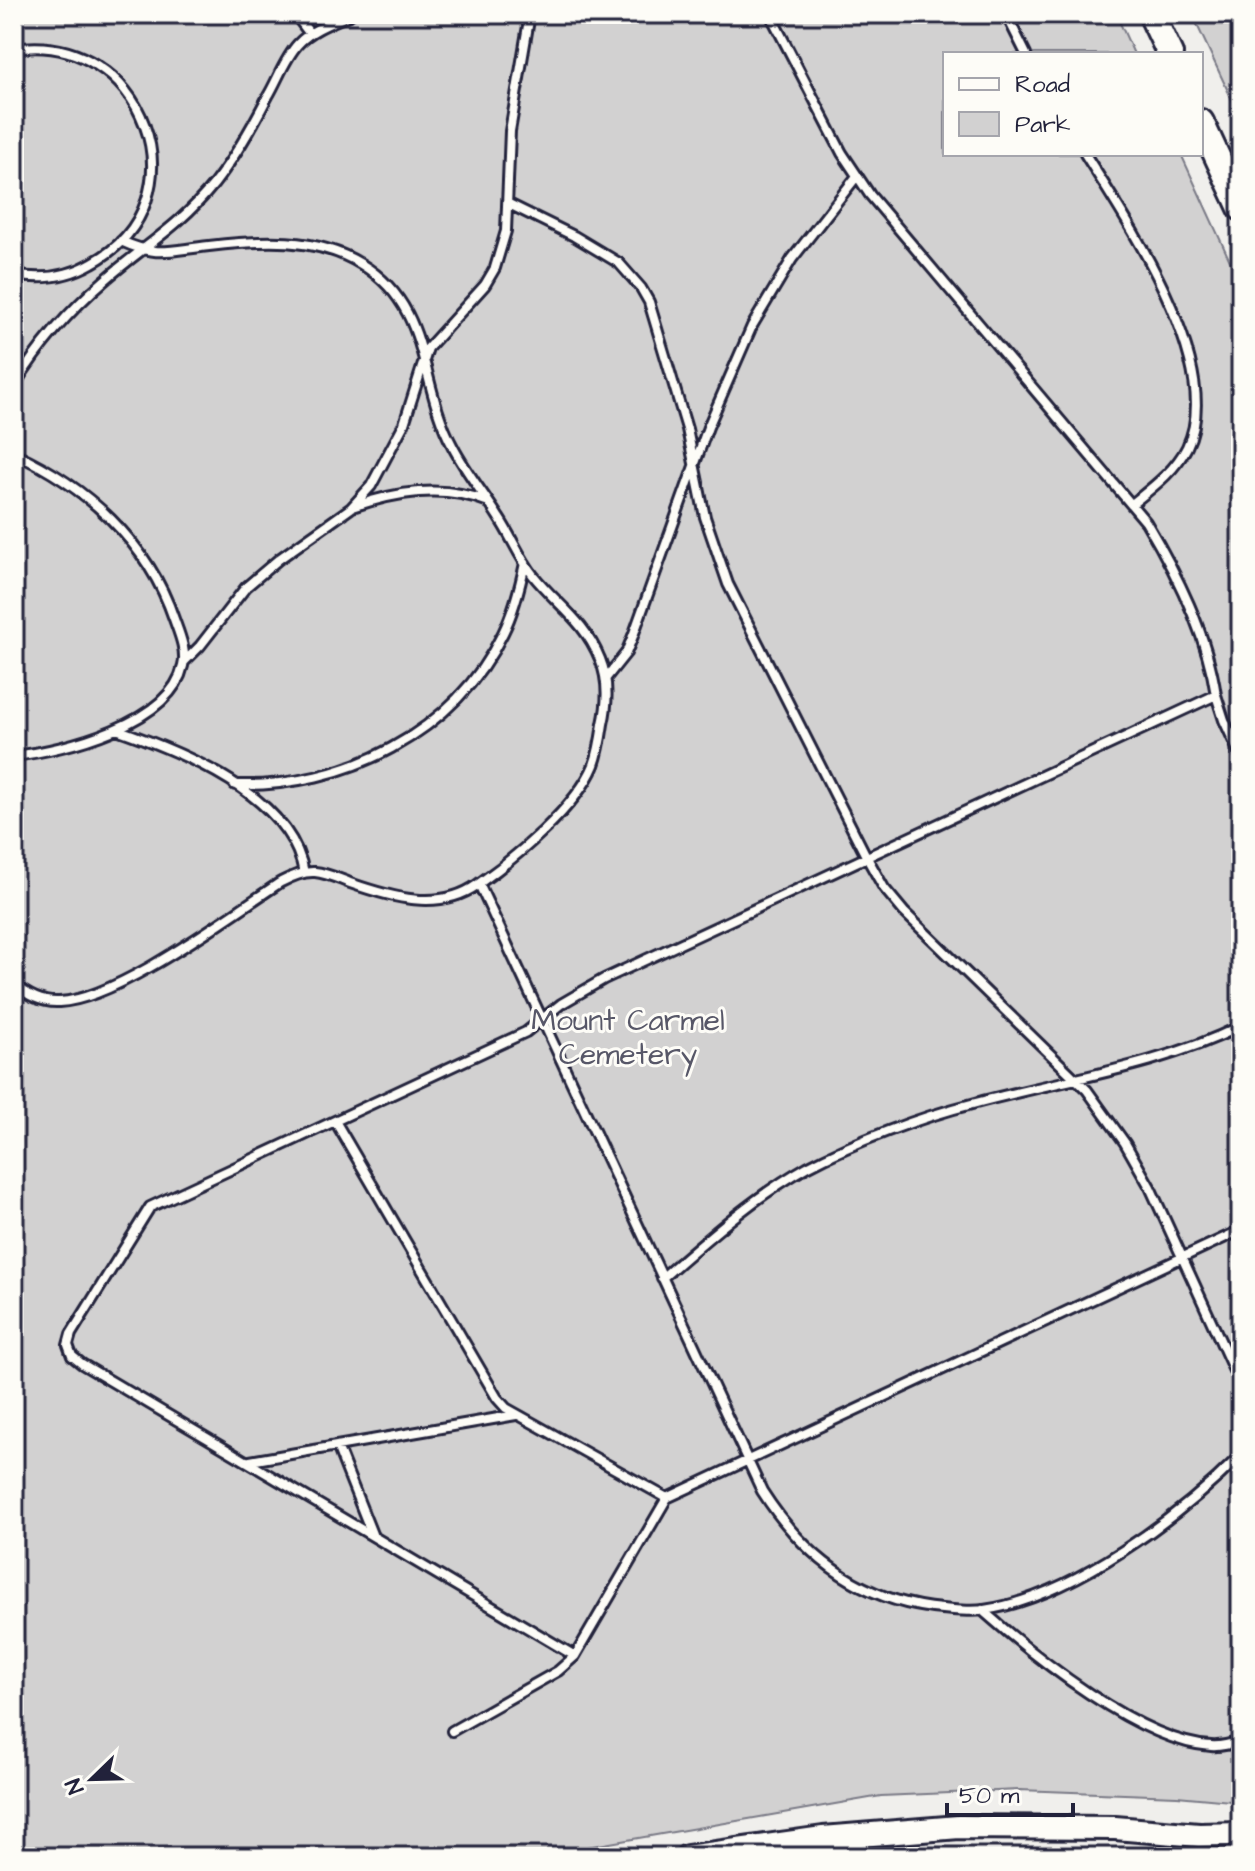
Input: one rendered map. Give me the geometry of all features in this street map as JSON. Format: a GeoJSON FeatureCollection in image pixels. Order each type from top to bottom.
{"type":"FeatureCollection","features":[{"type":"Feature","properties":{"kind":"main road"},"geometry":{"type":"LineString","coordinates":[[1151,14],[1169,52]]}},
{"type":"Feature","properties":{"kind":"main road"},"geometry":{"type":"LineString","coordinates":[[1203,126],[1241,208]]}},
{"type":"Feature","properties":{"kind":"main road"},"geometry":{"type":"LineString","coordinates":[[687,1857],[823,1838],[959,1827],[1115,1828],[1199,1835],[1241,1834]]}},
{"type":"Feature","properties":{"kind":"lane"},"geometry":{"type":"LineString","coordinates":[[295,14],[310,34]]}},
{"type":"Feature","properties":{"kind":"lane"},"geometry":{"type":"LineString","coordinates":[[14,386],[33,357],[81,302],[105,279],[176,226],[213,184],[245,139],[296,46],[310,34],[351,14]]}},
{"type":"Feature","properties":{"kind":"lane"},"geometry":{"type":"LineString","coordinates":[[14,756],[56,748],[116,729],[156,704],[178,679],[184,662],[253,580],[351,508],[371,486],[394,447],[423,357],[435,337],[471,301],[495,268],[506,231],[510,131],[530,14]]}},
{"type":"Feature","properties":{"kind":"lane"},"geometry":{"type":"LineString","coordinates":[[770,14],[823,119],[857,176],[888,217],[1132,504],[1164,553],[1205,650],[1224,720],[1241,757]]}},
{"type":"Feature","properties":{"kind":"lane"},"geometry":{"type":"LineString","coordinates":[[1006,14],[1025,52]]}},
{"type":"Feature","properties":{"kind":"lane"},"geometry":{"type":"LineString","coordinates":[[14,49],[56,48],[85,58],[112,76],[136,103],[148,134],[151,175],[139,216],[121,241],[97,260],[70,273],[38,278],[14,275]]}},
{"type":"Feature","properties":{"kind":"lane"},"geometry":{"type":"LineString","coordinates":[[1086,156],[1167,298],[1187,347],[1195,383],[1196,416],[1188,444],[1171,471],[1132,504]]}},
{"type":"Feature","properties":{"kind":"lane"},"geometry":{"type":"LineString","coordinates":[[606,678],[626,653],[708,427],[764,303],[811,232],[857,176]]}},
{"type":"Feature","properties":{"kind":"lane"},"geometry":{"type":"LineString","coordinates":[[509,204],[603,252],[619,263],[641,288],[661,338],[687,429],[705,517],[728,584],[866,856],[884,888],[912,921],[1101,1106],[1150,1187],[1241,1386]]}},
{"type":"Feature","properties":{"kind":"lane"},"geometry":{"type":"LineString","coordinates":[[14,984],[42,1001],[70,1001],[86,996],[131,976],[281,882],[304,873],[325,874],[376,892],[421,900],[451,898],[479,884],[552,822],[587,780],[599,750],[605,718],[608,694],[600,659],[583,628],[525,563],[450,443],[432,397],[415,325],[397,293],[374,272],[341,253],[309,244],[262,242],[163,252],[143,251],[121,241]]}},
{"type":"Feature","properties":{"kind":"lane"},"geometry":{"type":"LineString","coordinates":[[14,453],[73,486],[107,515],[140,552],[162,587],[180,639],[184,662]]}},
{"type":"Feature","properties":{"kind":"lane"},"geometry":{"type":"LineString","coordinates":[[351,508],[380,497],[429,491],[448,491],[487,502]]}},
{"type":"Feature","properties":{"kind":"lane"},"geometry":{"type":"LineString","coordinates":[[235,785],[277,784],[322,777],[370,760],[418,730],[458,696],[495,648],[512,611],[525,563]]}},
{"type":"Feature","properties":{"kind":"lane"},"geometry":{"type":"LineString","coordinates":[[575,1656],[82,1364],[69,1351],[69,1340],[150,1207],[526,1032],[582,990],[1216,695]]}},
{"type":"Feature","properties":{"kind":"lane"},"geometry":{"type":"LineString","coordinates":[[116,729],[191,761],[252,795],[280,822],[297,848],[304,873]]}},
{"type":"Feature","properties":{"kind":"lane"},"geometry":{"type":"LineString","coordinates":[[479,884],[762,1491],[790,1532],[811,1553],[855,1585],[877,1595],[916,1605],[982,1610],[1012,1604],[1102,1563],[1183,1507],[1241,1455]]}},
{"type":"Feature","properties":{"kind":"lane"},"geometry":{"type":"LineString","coordinates":[[662,1278],[732,1219],[809,1166],[969,1104],[1170,1056],[1241,1026]]}},
{"type":"Feature","properties":{"kind":"lane"},"geometry":{"type":"LineString","coordinates":[[335,1121],[497,1398],[517,1415],[667,1498]]}},
{"type":"Feature","properties":{"kind":"lane"},"geometry":{"type":"LineString","coordinates":[[452,1731],[558,1671],[575,1656],[667,1498],[1241,1230]]}},
{"type":"Feature","properties":{"kind":"lane"},"geometry":{"type":"LineString","coordinates":[[249,1461],[517,1415]]}},
{"type":"Feature","properties":{"kind":"lane"},"geometry":{"type":"LineString","coordinates":[[337,1446],[372,1534]]}},
{"type":"Feature","properties":{"kind":"lane"},"geometry":{"type":"LineString","coordinates":[[982,1610],[1054,1671],[1150,1727],[1195,1744],[1214,1747],[1241,1741]]}},
{"type":"Feature","properties":{"kind":"green space","name":"Mount Carmel Cemetery"},"geometry":{"type":"Polygon","coordinates":[[[14,14],[1116,14],[1133,52],[943,52],[943,156],[1182,156],[1241,285],[1241,1802],[1177,1796],[1019,1790],[881,1796],[529,1857],[14,1857],[14,14]]]}},
{"type":"Feature","properties":{"kind":"green space"},"geometry":{"type":"Polygon","coordinates":[[[1192,14],[1241,14],[1241,119],[1192,14]]]}}]}
